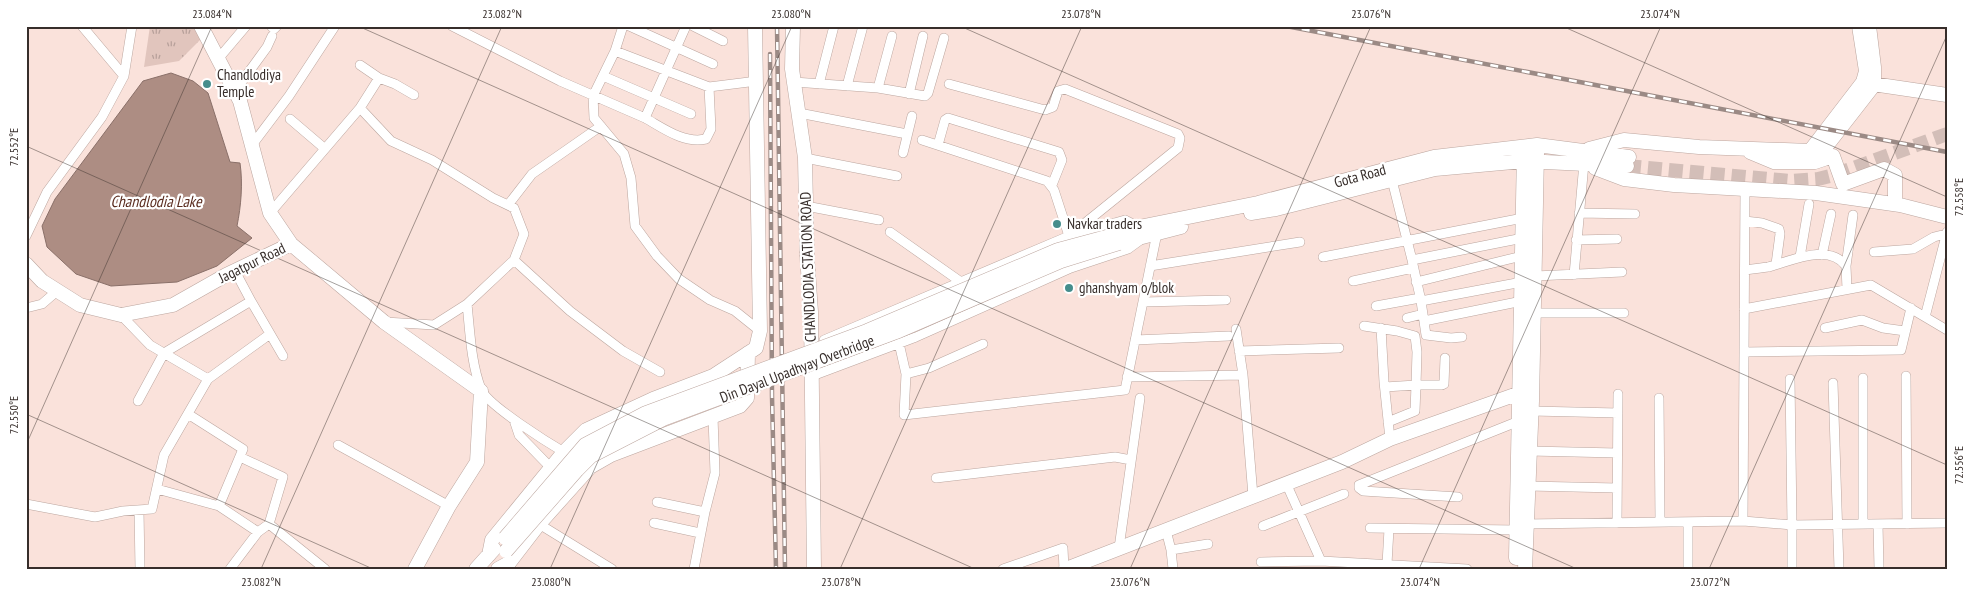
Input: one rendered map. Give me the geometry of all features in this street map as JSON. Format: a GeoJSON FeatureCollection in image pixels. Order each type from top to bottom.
{"type":"FeatureCollection","features":[{"type":"Feature","properties":{"kind":"street"},"geometry":{"type":"LineString","coordinates":[[82,26],[124,76]]}},
{"type":"Feature","properties":{"kind":"street"},"geometry":{"type":"LineString","coordinates":[[26,236],[47,192],[102,117],[124,76],[132,26]]}},
{"type":"Feature","properties":{"kind":"street"},"geometry":{"type":"LineString","coordinates":[[201,26],[240,101],[270,213],[291,244]]}},
{"type":"Feature","properties":{"kind":"street"},"geometry":{"type":"LineString","coordinates":[[218,59],[246,26]]}},
{"type":"Feature","properties":{"kind":"street"},"geometry":{"type":"LineString","coordinates":[[271,26],[274,29],[277,26]]}},
{"type":"Feature","properties":{"kind":"street"},"geometry":{"type":"LineString","coordinates":[[252,145],[289,96],[335,26]]}},
{"type":"Feature","properties":{"kind":"street"},"geometry":{"type":"LineString","coordinates":[[452,26],[508,56],[645,118],[673,134],[691,139],[706,139],[711,128],[709,87]]}},
{"type":"Feature","properties":{"kind":"street"},"geometry":{"type":"LineString","coordinates":[[623,26],[615,51],[593,96],[594,118],[624,154],[631,178],[635,226],[657,256],[679,279],[710,300],[735,311],[760,331]]}},
{"type":"Feature","properties":{"kind":"street"},"geometry":{"type":"LineString","coordinates":[[629,26],[676,49],[713,64]]}},
{"type":"Feature","properties":{"kind":"street"},"geometry":{"type":"LineString","coordinates":[[645,118],[686,26]]}},
{"type":"Feature","properties":{"kind":"street"},"geometry":{"type":"LineString","coordinates":[[693,26],[723,41]]}},
{"type":"Feature","properties":{"kind":"street"},"geometry":{"type":"LineString","coordinates":[[476,569],[489,555],[492,540],[564,452],[586,430],[653,399],[713,376],[756,348],[760,331],[755,26]]}},
{"type":"Feature","properties":{"kind":"street","name":"CHANDLODIA STATION ROAD"},"geometry":{"type":"LineString","coordinates":[[793,26],[791,40],[794,82],[805,158],[812,376],[814,569]]}},
{"type":"Feature","properties":{"kind":"street"},"geometry":{"type":"LineString","coordinates":[[819,84],[834,26]]}},
{"type":"Feature","properties":{"kind":"street"},"geometry":{"type":"LineString","coordinates":[[848,86],[863,26]]}},
{"type":"Feature","properties":{"kind":"street"},"geometry":{"type":"LineString","coordinates":[[1858,26],[1868,83]]}},
{"type":"Feature","properties":{"kind":"street"},"geometry":{"type":"LineString","coordinates":[[1584,157],[1624,140],[1699,147],[1810,151],[1868,83],[1874,67],[1869,26]]}},
{"type":"Feature","properties":{"kind":"street"},"geometry":{"type":"LineString","coordinates":[[235,91],[267,47],[272,36]]}},
{"type":"Feature","properties":{"kind":"street"},"geometry":{"type":"LineString","coordinates":[[878,88],[892,36]]}},
{"type":"Feature","properties":{"kind":"street"},"geometry":{"type":"LineString","coordinates":[[909,94],[923,36]]}},
{"type":"Feature","properties":{"kind":"street"},"geometry":{"type":"LineString","coordinates":[[794,82],[878,88],[923,97],[928,94],[944,38]]}},
{"type":"Feature","properties":{"kind":"street"},"geometry":{"type":"LineString","coordinates":[[615,51],[709,87],[757,81]]}},
{"type":"Feature","properties":{"kind":"street"},"geometry":{"type":"LineString","coordinates":[[360,65],[379,78],[395,84],[414,95]]}},
{"type":"Feature","properties":{"kind":"street"},"geometry":{"type":"LineString","coordinates":[[602,76],[691,114]]}},
{"type":"Feature","properties":{"kind":"street"},"geometry":{"type":"LineString","coordinates":[[270,213],[360,108],[379,78]]}},
{"type":"Feature","properties":{"kind":"street"},"geometry":{"type":"LineString","coordinates":[[1868,83],[1947,95]]}},
{"type":"Feature","properties":{"kind":"street"},"geometry":{"type":"LineString","coordinates":[[949,84],[1045,110],[1052,107],[1058,91],[1066,89],[1178,134],[1180,143],[1178,148],[1069,236]]}},
{"type":"Feature","properties":{"kind":"street"},"geometry":{"type":"LineString","coordinates":[[360,108],[391,141],[432,160],[493,198],[514,208],[524,234],[514,260],[467,304],[434,324],[384,322]]}},
{"type":"Feature","properties":{"kind":"street"},"geometry":{"type":"LineString","coordinates":[[799,114],[907,134]]}},
{"type":"Feature","properties":{"kind":"street"},"geometry":{"type":"LineString","coordinates":[[903,153],[912,116]]}},
{"type":"Feature","properties":{"kind":"street"},"geometry":{"type":"LineString","coordinates":[[938,145],[945,120],[948,118],[1059,152],[1062,160],[1052,185]]}},
{"type":"Feature","properties":{"kind":"street"},"geometry":{"type":"LineString","coordinates":[[290,119],[324,148]]}},
{"type":"Feature","properties":{"kind":"street"},"geometry":{"type":"LineString","coordinates":[[508,205],[532,174],[600,126]]}},
{"type":"Feature","properties":{"kind":"street"},"geometry":{"type":"LineString","coordinates":[[922,140],[1047,181],[1052,185],[1069,236]]}},
{"type":"Feature","properties":{"kind":"street"},"geometry":{"type":"LineString","coordinates":[[1525,569],[1519,526],[1528,486],[1532,411],[1526,391],[1522,301],[1528,279],[1530,146]]}},
{"type":"Feature","properties":{"kind":"street","name":"Gota Road"},"geometry":{"type":"LineString","coordinates":[[1147,232],[1434,157],[1530,146],[1584,157]]}},
{"type":"Feature","properties":{"kind":"street"},"geometry":{"type":"LineString","coordinates":[[1741,148],[1774,162],[1815,162],[1833,156],[1843,184],[1884,170],[1895,175],[1895,204]]}},
{"type":"Feature","properties":{"kind":"street"},"geometry":{"type":"LineString","coordinates":[[1584,157],[1628,161]]}},
{"type":"Feature","properties":{"kind":"street"},"geometry":{"type":"LineString","coordinates":[[1584,157],[1624,179],[1674,185],[1816,193],[1895,204],[1947,217]]}},
{"type":"Feature","properties":{"kind":"street"},"geometry":{"type":"LineString","coordinates":[[1574,275],[1584,157]]}},
{"type":"Feature","properties":{"kind":"street","name":"Gota Road"},"geometry":{"type":"LineString","coordinates":[[1147,232],[1276,209],[1435,169],[1584,157]]}},
{"type":"Feature","properties":{"kind":"street"},"geometry":{"type":"LineString","coordinates":[[805,158],[897,176]]}},
{"type":"Feature","properties":{"kind":"street"},"geometry":{"type":"LineString","coordinates":[[1516,569],[1519,526],[1519,421],[1526,391],[1534,313],[1522,256],[1523,218],[1530,161]]}},
{"type":"Feature","properties":{"kind":"street"},"geometry":{"type":"LineString","coordinates":[[1392,180],[1421,299],[1426,335],[1451,338],[1462,337]]}},
{"type":"Feature","properties":{"kind":"street"},"geometry":{"type":"LineString","coordinates":[[1743,521],[1746,189]]}},
{"type":"Feature","properties":{"kind":"street"},"geometry":{"type":"LineString","coordinates":[[1800,257],[1809,204]]}},
{"type":"Feature","properties":{"kind":"street"},"geometry":{"type":"LineString","coordinates":[[806,206],[879,220]]}},
{"type":"Feature","properties":{"kind":"street"},"geometry":{"type":"LineString","coordinates":[[1579,213],[1635,214]]}},
{"type":"Feature","properties":{"kind":"street"},"geometry":{"type":"LineString","coordinates":[[1822,255],[1831,214]]}},
{"type":"Feature","properties":{"kind":"street"},"geometry":{"type":"LineString","coordinates":[[1848,289],[1846,266],[1853,215]]}},
{"type":"Feature","properties":{"kind":"street"},"geometry":{"type":"LineString","coordinates":[[1323,257],[1523,218]]}},
{"type":"Feature","properties":{"kind":"street"},"geometry":{"type":"LineString","coordinates":[[811,346],[1069,236],[1125,220],[1147,232]]}},
{"type":"Feature","properties":{"kind":"street"},"geometry":{"type":"LineString","coordinates":[[1745,220],[1779,229],[1776,264]]}},
{"type":"Feature","properties":{"kind":"street"},"geometry":{"type":"LineString","coordinates":[[890,232],[961,282],[972,313]]}},
{"type":"Feature","properties":{"kind":"street"},"geometry":{"type":"LineString","coordinates":[[900,343],[906,374],[904,414],[1125,390],[1150,266],[1147,232]]}},
{"type":"Feature","properties":{"kind":"street"},"geometry":{"type":"LineString","coordinates":[[812,376],[900,343],[972,313],[1071,268],[1128,250],[1147,232]]}},
{"type":"Feature","properties":{"kind":"street","name":"Din Dayal Upadhyay Overbridge"},"geometry":{"type":"LineString","coordinates":[[493,569],[506,545],[591,456],[655,423],[896,332],[1114,239],[1147,232]]}},
{"type":"Feature","properties":{"kind":"street"},"geometry":{"type":"LineString","coordinates":[[1874,252],[1913,249],[1934,237],[1946,233]]}},
{"type":"Feature","properties":{"kind":"street"},"geometry":{"type":"LineString","coordinates":[[1925,317],[1946,233]]}},
{"type":"Feature","properties":{"kind":"street"},"geometry":{"type":"LineString","coordinates":[[1353,281],[1412,264],[1523,238]]}},
{"type":"Feature","properties":{"kind":"street"},"geometry":{"type":"LineString","coordinates":[[1576,240],[1617,239]]}},
{"type":"Feature","properties":{"kind":"street"},"geometry":{"type":"LineString","coordinates":[[1150,266],[1300,242]]}},
{"type":"Feature","properties":{"kind":"street","name":"Jagatpur Road"},"geometry":{"type":"LineString","coordinates":[[26,264],[42,281],[80,305],[121,315],[173,305],[235,271],[291,244],[384,322],[481,391]]}},
{"type":"Feature","properties":{"kind":"street"},"geometry":{"type":"LineString","coordinates":[[1745,270],[1814,254],[1838,258],[1846,266]]}},
{"type":"Feature","properties":{"kind":"street"},"geometry":{"type":"LineString","coordinates":[[1416,282],[1522,256]]}},
{"type":"Feature","properties":{"kind":"street"},"geometry":{"type":"LineString","coordinates":[[514,260],[570,311],[623,351],[660,372]]}},
{"type":"Feature","properties":{"kind":"street"},"geometry":{"type":"LineString","coordinates":[[235,271],[283,356]]}},
{"type":"Feature","properties":{"kind":"street"},"geometry":{"type":"LineString","coordinates":[[1376,306],[1528,279],[1622,272]]}},
{"type":"Feature","properties":{"kind":"street"},"geometry":{"type":"LineString","coordinates":[[1744,309],[1871,285],[1947,330]]}},
{"type":"Feature","properties":{"kind":"street"},"geometry":{"type":"LineString","coordinates":[[26,308],[42,304],[57,291]]}},
{"type":"Feature","properties":{"kind":"street"},"geometry":{"type":"LineString","coordinates":[[1143,302],[1226,300]]}},
{"type":"Feature","properties":{"kind":"street"},"geometry":{"type":"LineString","coordinates":[[138,401],[164,353],[251,301]]}},
{"type":"Feature","properties":{"kind":"street"},"geometry":{"type":"LineString","coordinates":[[1407,318],[1522,301]]}},
{"type":"Feature","properties":{"kind":"street"},"geometry":{"type":"LineString","coordinates":[[415,569],[449,506],[477,462],[481,391],[473,355],[467,304]]}},
{"type":"Feature","properties":{"kind":"street"},"geometry":{"type":"LineString","coordinates":[[1744,352],[1901,350],[1910,308]]}},
{"type":"Feature","properties":{"kind":"street"},"geometry":{"type":"LineString","coordinates":[[1534,313],[1624,313]]}},
{"type":"Feature","properties":{"kind":"street"},"geometry":{"type":"LineString","coordinates":[[121,315],[150,345],[208,379]]}},
{"type":"Feature","properties":{"kind":"street"},"geometry":{"type":"LineString","coordinates":[[1825,328],[1862,320],[1883,328],[1905,331]]}},
{"type":"Feature","properties":{"kind":"street"},"geometry":{"type":"LineString","coordinates":[[1364,326],[1415,336],[1417,352],[1415,411],[1388,422]]}},
{"type":"Feature","properties":{"kind":"street"},"geometry":{"type":"LineString","coordinates":[[1381,328],[1390,439]]}},
{"type":"Feature","properties":{"kind":"street"},"geometry":{"type":"LineString","coordinates":[[1135,340],[1233,333],[1239,351],[1243,376],[1253,496]]}},
{"type":"Feature","properties":{"kind":"street"},"geometry":{"type":"LineString","coordinates":[[26,504],[95,517],[123,511],[152,509],[164,455],[208,379],[270,334]]}},
{"type":"Feature","properties":{"kind":"street"},"geometry":{"type":"LineString","coordinates":[[906,374],[930,368],[983,344]]}},
{"type":"Feature","properties":{"kind":"street"},"geometry":{"type":"LineString","coordinates":[[1239,351],[1339,348]]}},
{"type":"Feature","properties":{"kind":"street"},"geometry":{"type":"LineString","coordinates":[[498,569],[509,562],[539,524],[590,467],[611,455],[740,406],[747,398],[748,353]]}},
{"type":"Feature","properties":{"kind":"street"},"geometry":{"type":"LineString","coordinates":[[1385,387],[1442,385],[1444,384],[1445,358]]}},
{"type":"Feature","properties":{"kind":"street"},"geometry":{"type":"LineString","coordinates":[[1127,377],[1243,376]]}},
{"type":"Feature","properties":{"kind":"street"},"geometry":{"type":"LineString","coordinates":[[1906,376],[1907,524]]}},
{"type":"Feature","properties":{"kind":"street"},"geometry":{"type":"LineString","coordinates":[[1863,378],[1863,524]]}},
{"type":"Feature","properties":{"kind":"street"},"geometry":{"type":"LineString","coordinates":[[1790,379],[1792,569]]}},
{"type":"Feature","properties":{"kind":"street"},"geometry":{"type":"LineString","coordinates":[[1833,384],[1839,569]]}},
{"type":"Feature","properties":{"kind":"street"},"geometry":{"type":"LineString","coordinates":[[481,391],[514,420],[590,467]]}},
{"type":"Feature","properties":{"kind":"street"},"geometry":{"type":"LineString","coordinates":[[1003,569],[1063,548],[1065,569],[1342,462],[1390,439],[1526,391]]}},
{"type":"Feature","properties":{"kind":"street"},"geometry":{"type":"LineString","coordinates":[[1617,523],[1618,394]]}},
{"type":"Feature","properties":{"kind":"street"},"geometry":{"type":"LineString","coordinates":[[1119,548],[1140,398]]}},
{"type":"Feature","properties":{"kind":"street"},"geometry":{"type":"LineString","coordinates":[[1659,398],[1660,522]]}},
{"type":"Feature","properties":{"kind":"street"},"geometry":{"type":"LineString","coordinates":[[1532,411],[1618,413]]}},
{"type":"Feature","properties":{"kind":"street"},"geometry":{"type":"LineString","coordinates":[[188,414],[243,449],[220,506]]}},
{"type":"Feature","properties":{"kind":"street"},"geometry":{"type":"LineString","coordinates":[[694,569],[700,533],[716,473],[713,417]]}},
{"type":"Feature","properties":{"kind":"street"},"geometry":{"type":"LineString","coordinates":[[514,420],[519,435],[551,468]]}},
{"type":"Feature","properties":{"kind":"street"},"geometry":{"type":"LineString","coordinates":[[1458,497],[1363,491],[1359,488],[1359,485],[1519,421]]}},
{"type":"Feature","properties":{"kind":"street"},"geometry":{"type":"LineString","coordinates":[[338,445],[449,506]]}},
{"type":"Feature","properties":{"kind":"street"},"geometry":{"type":"LineString","coordinates":[[1530,452],[1617,453]]}},
{"type":"Feature","properties":{"kind":"street"},"geometry":{"type":"LineString","coordinates":[[230,569],[258,532],[269,524],[282,477],[240,456]]}},
{"type":"Feature","properties":{"kind":"street"},"geometry":{"type":"LineString","coordinates":[[936,478],[1115,457],[1131,460]]}},
{"type":"Feature","properties":{"kind":"street"},"geometry":{"type":"LineString","coordinates":[[1286,483],[1321,560]]}},
{"type":"Feature","properties":{"kind":"street"},"geometry":{"type":"LineString","coordinates":[[1528,486],[1617,488]]}},
{"type":"Feature","properties":{"kind":"street"},"geometry":{"type":"LineString","coordinates":[[157,490],[220,506],[258,532]]}},
{"type":"Feature","properties":{"kind":"street"},"geometry":{"type":"LineString","coordinates":[[1263,526],[1344,494]]}},
{"type":"Feature","properties":{"kind":"street"},"geometry":{"type":"LineString","coordinates":[[657,502],[705,512]]}},
{"type":"Feature","properties":{"kind":"street"},"geometry":{"type":"LineString","coordinates":[[139,510],[140,569]]}},
{"type":"Feature","properties":{"kind":"street"},"geometry":{"type":"LineString","coordinates":[[1370,528],[1743,521],[1792,525],[1947,523]]}},
{"type":"Feature","properties":{"kind":"street"},"geometry":{"type":"LineString","coordinates":[[1688,522],[1688,569]]}},
{"type":"Feature","properties":{"kind":"street"},"geometry":{"type":"LineString","coordinates":[[654,523],[700,533]]}},
{"type":"Feature","properties":{"kind":"street"},"geometry":{"type":"LineString","coordinates":[[269,524],[326,569]]}},
{"type":"Feature","properties":{"kind":"street"},"geometry":{"type":"LineString","coordinates":[[539,524],[612,569]]}},
{"type":"Feature","properties":{"kind":"street"},"geometry":{"type":"LineString","coordinates":[[1878,524],[1879,569]]}},
{"type":"Feature","properties":{"kind":"street"},"geometry":{"type":"LineString","coordinates":[[1387,564],[1390,529]]}},
{"type":"Feature","properties":{"kind":"street"},"geometry":{"type":"LineString","coordinates":[[1166,530],[1173,569]]}},
{"type":"Feature","properties":{"kind":"street"},"geometry":{"type":"LineString","coordinates":[[1171,550],[1208,544]]}},
{"type":"Feature","properties":{"kind":"street","name":"Din Dayal Upadhyay Overbridge"},"geometry":{"type":"LineString","coordinates":[[489,555],[506,545]]}},
{"type":"Feature","properties":{"kind":"street"},"geometry":{"type":"LineString","coordinates":[[1261,562],[1321,560],[1467,569]]}},
{"type":"Feature","properties":{"kind":"green space"},"geometry":{"type":"Polygon","coordinates":[[[150,26],[195,26],[202,38],[179,61],[144,67],[150,26]]]}},
{"type":"Feature","properties":{"kind":"water","name":"Chandlodia Lake"},"geometry":{"type":"Polygon","coordinates":[[[171,73],[193,81],[208,93],[230,162],[240,163],[241,195],[237,226],[252,238],[217,266],[177,282],[111,286],[76,274],[47,247],[42,226],[55,199],[143,81],[171,73]]]}},
{"type":"Feature","properties":{"kind":"tunnel"},"geometry":{"type":"LineString","coordinates":[[1627,166],[1790,181],[1818,179],[1947,134]]}},
{"type":"Feature","properties":{"kind":"railway"},"geometry":{"type":"LineString","coordinates":[[777,26],[785,569]]}},
{"type":"Feature","properties":{"kind":"railway"},"geometry":{"type":"LineString","coordinates":[[1286,26],[1947,152]]}},
{"type":"Feature","properties":{"kind":"railway"},"geometry":{"type":"LineString","coordinates":[[770,54],[772,396],[776,569]]}},
{"type":"Feature","properties":{"kind":"place","name":"Chandlodiya Temple"},"geometry":{"type":"Point","coordinates":[207,84]}},
{"type":"Feature","properties":{"kind":"place","name":"Navkar traders"},"geometry":{"type":"Point","coordinates":[1057,224]}},
{"type":"Feature","properties":{"kind":"place","name":"ghanshyam o/blok"},"geometry":{"type":"Point","coordinates":[1069,288]}}]}
